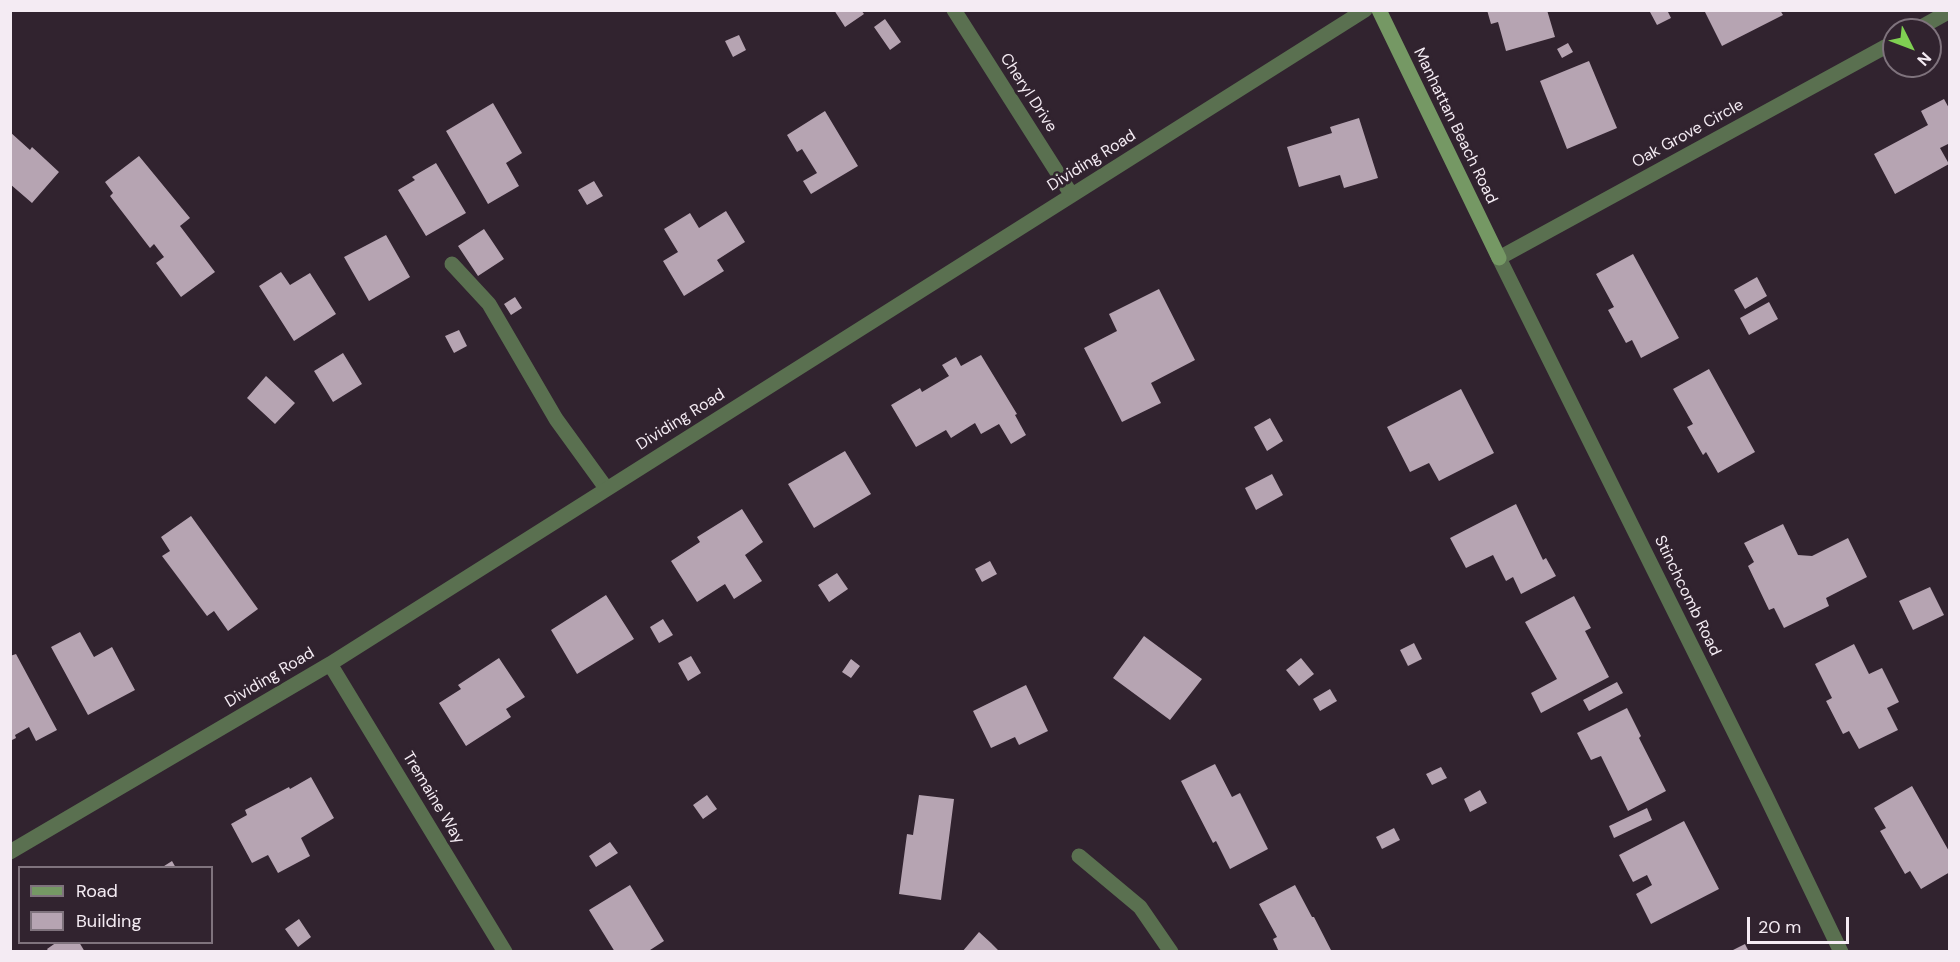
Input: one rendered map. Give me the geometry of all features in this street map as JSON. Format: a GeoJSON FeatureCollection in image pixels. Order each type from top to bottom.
{"type":"FeatureCollection","features":[{"type":"Feature","properties":{"kind":"street","name":"Cheryl Drive"},"geometry":{"type":"LineString","coordinates":[[954,10],[1071,194]]}},
{"type":"Feature","properties":{"kind":"street","name":"Dividing Road"},"geometry":{"type":"LineString","coordinates":[[10,852],[330,664],[1365,10]]}},
{"type":"Feature","properties":{"kind":"street","name":"Manhattan Beach Road"},"geometry":{"type":"LineString","coordinates":[[1379,10],[1499,258]]}},
{"type":"Feature","properties":{"kind":"street","name":"Oak Grove Circle"},"geometry":{"type":"LineString","coordinates":[[1499,258],[1882,49]]}},
{"type":"Feature","properties":{"kind":"street","name":"Stinchcomb Road"},"geometry":{"type":"LineString","coordinates":[[1499,258],[1841,951]]}},
{"type":"Feature","properties":{"kind":"street"},"geometry":{"type":"LineString","coordinates":[[452,264],[489,304],[556,419],[606,488]]}},
{"type":"Feature","properties":{"kind":"street","name":"Tremaine Way"},"geometry":{"type":"LineString","coordinates":[[330,664],[505,951]]}},
{"type":"Feature","properties":{"kind":"street"},"geometry":{"type":"LineString","coordinates":[[1079,856],[1140,907],[1171,951]]}},
{"type":"Feature","properties":{"kind":"building"},"geometry":{"type":"Polygon","coordinates":[[[834,10],[861,10],[864,14],[845,27],[834,10]]]}},
{"type":"Feature","properties":{"kind":"building"},"geometry":{"type":"Polygon","coordinates":[[[1487,10],[1547,10],[1555,37],[1506,51],[1498,22],[1491,24],[1487,10]]]}},
{"type":"Feature","properties":{"kind":"building"},"geometry":{"type":"Polygon","coordinates":[[[1667,10],[1671,18],[1657,25],[1650,12],[1667,10]]]}},
{"type":"Feature","properties":{"kind":"building"},"geometry":{"type":"Polygon","coordinates":[[[1704,10],[1780,10],[1783,15],[1722,46],[1704,10]]]}},
{"type":"Feature","properties":{"kind":"building"},"geometry":{"type":"Polygon","coordinates":[[[885,19],[901,42],[890,50],[874,27],[885,19]]]}},
{"type":"Feature","properties":{"kind":"building"},"geometry":{"type":"Polygon","coordinates":[[[739,35],[746,50],[733,57],[725,41],[739,35]]]}},
{"type":"Feature","properties":{"kind":"building"},"geometry":{"type":"Polygon","coordinates":[[[1568,43],[1573,52],[1562,58],[1557,49],[1568,43]]]}},
{"type":"Feature","properties":{"kind":"building"},"geometry":{"type":"Polygon","coordinates":[[[1589,61],[1617,128],[1567,149],[1540,81],[1589,61]]]}},
{"type":"Feature","properties":{"kind":"building"},"geometry":{"type":"Polygon","coordinates":[[[1944,99],[1950,110],[1950,143],[1940,148],[1949,164],[1895,194],[1874,154],[1928,125],[1921,111],[1944,99]]]}},
{"type":"Feature","properties":{"kind":"building"},"geometry":{"type":"Polygon","coordinates":[[[493,103],[522,153],[506,163],[519,186],[488,204],[446,131],[493,103]]]}},
{"type":"Feature","properties":{"kind":"building"},"geometry":{"type":"Polygon","coordinates":[[[825,111],[858,166],[811,194],[803,181],[817,173],[802,149],[797,152],[787,135],[825,111]]]}},
{"type":"Feature","properties":{"kind":"building"},"geometry":{"type":"Polygon","coordinates":[[[1359,118],[1378,178],[1344,188],[1340,175],[1299,187],[1287,147],[1332,133],[1330,127],[1359,118]]]}},
{"type":"Feature","properties":{"kind":"building"},"geometry":{"type":"Polygon","coordinates":[[[10,132],[30,150],[32,147],[59,172],[32,203],[10,184],[10,132]]]}},
{"type":"Feature","properties":{"kind":"building"},"geometry":{"type":"Polygon","coordinates":[[[139,156],[190,218],[180,226],[215,272],[181,297],[156,263],[164,257],[154,244],[150,248],[110,196],[113,193],[105,182],[139,156]]]}},
{"type":"Feature","properties":{"kind":"building"},"geometry":{"type":"Polygon","coordinates":[[[436,163],[466,213],[426,236],[398,190],[415,180],[412,177],[436,163]]]}},
{"type":"Feature","properties":{"kind":"building"},"geometry":{"type":"Polygon","coordinates":[[[594,181],[603,196],[587,205],[578,190],[594,181]]]}},
{"type":"Feature","properties":{"kind":"building"},"geometry":{"type":"Polygon","coordinates":[[[726,211],[745,242],[717,260],[724,271],[684,296],[663,261],[678,252],[664,229],[690,213],[699,228],[726,211]]]}},
{"type":"Feature","properties":{"kind":"building"},"geometry":{"type":"Polygon","coordinates":[[[484,229],[504,259],[478,276],[458,246],[484,229]]]}},
{"type":"Feature","properties":{"kind":"building"},"geometry":{"type":"Polygon","coordinates":[[[386,235],[410,277],[369,301],[344,257],[386,235]]]}},
{"type":"Feature","properties":{"kind":"building"},"geometry":{"type":"Polygon","coordinates":[[[1633,254],[1679,338],[1641,358],[1632,340],[1626,343],[1608,310],[1614,307],[1596,274],[1633,254]]]}},
{"type":"Feature","properties":{"kind":"building"},"geometry":{"type":"Polygon","coordinates":[[[281,272],[290,285],[310,273],[336,314],[294,341],[259,286],[281,272]]]}},
{"type":"Feature","properties":{"kind":"building"},"geometry":{"type":"Polygon","coordinates":[[[1757,277],[1767,296],[1745,309],[1734,290],[1757,277]]]}},
{"type":"Feature","properties":{"kind":"building"},"geometry":{"type":"Polygon","coordinates":[[[1159,289],[1195,360],[1151,383],[1161,403],[1122,422],[1084,348],[1117,331],[1109,314],[1159,289]]]}},
{"type":"Feature","properties":{"kind":"building"},"geometry":{"type":"Polygon","coordinates":[[[515,297],[522,308],[511,315],[504,304],[515,297]]]}},
{"type":"Feature","properties":{"kind":"building"},"geometry":{"type":"Polygon","coordinates":[[[1769,302],[1778,319],[1749,335],[1740,318],[1769,302]]]}},
{"type":"Feature","properties":{"kind":"building"},"geometry":{"type":"Polygon","coordinates":[[[459,330],[467,346],[454,353],[445,336],[459,330]]]}},
{"type":"Feature","properties":{"kind":"building"},"geometry":{"type":"Polygon","coordinates":[[[343,353],[362,384],[333,402],[314,371],[343,353]]]}},
{"type":"Feature","properties":{"kind":"building"},"geometry":{"type":"Polygon","coordinates":[[[981,355],[1017,414],[1015,415],[1026,435],[1011,444],[999,424],[981,434],[975,423],[951,438],[946,430],[916,447],[891,405],[920,388],[922,392],[949,376],[942,365],[956,357],[961,366],[981,355]]]}},
{"type":"Feature","properties":{"kind":"building"},"geometry":{"type":"Polygon","coordinates":[[[1709,369],[1755,452],[1718,473],[1706,452],[1703,455],[1687,427],[1693,424],[1673,389],[1709,369]]]}},
{"type":"Feature","properties":{"kind":"building"},"geometry":{"type":"Polygon","coordinates":[[[266,376],[295,403],[275,424],[247,398],[266,376]]]}},
{"type":"Feature","properties":{"kind":"building"},"geometry":{"type":"Polygon","coordinates":[[[1461,389],[1494,453],[1439,481],[1429,463],[1410,472],[1387,427],[1461,389]]]}},
{"type":"Feature","properties":{"kind":"building"},"geometry":{"type":"Polygon","coordinates":[[[1270,418],[1283,441],[1267,451],[1254,427],[1270,418]]]}},
{"type":"Feature","properties":{"kind":"building"},"geometry":{"type":"Polygon","coordinates":[[[845,451],[871,494],[814,528],[788,484],[845,451]]]}},
{"type":"Feature","properties":{"kind":"building"},"geometry":{"type":"Polygon","coordinates":[[[1272,474],[1283,495],[1256,510],[1245,488],[1272,474]]]}},
{"type":"Feature","properties":{"kind":"building"},"geometry":{"type":"Polygon","coordinates":[[[1516,504],[1543,560],[1546,558],[1556,576],[1521,594],[1513,577],[1506,581],[1493,555],[1466,568],[1450,538],[1516,504]]]}},
{"type":"Feature","properties":{"kind":"building"},"geometry":{"type":"Polygon","coordinates":[[[742,509],[763,542],[745,555],[762,581],[734,599],[725,584],[697,602],[671,561],[700,542],[697,537],[742,509]]]}},
{"type":"Feature","properties":{"kind":"building"},"geometry":{"type":"Polygon","coordinates":[[[191,516],[258,609],[228,631],[214,611],[207,616],[162,556],[170,551],[161,537],[191,516]]]}},
{"type":"Feature","properties":{"kind":"building"},"geometry":{"type":"Polygon","coordinates":[[[1783,524],[1798,555],[1812,556],[1848,538],[1867,577],[1826,598],[1829,606],[1784,628],[1774,608],[1769,610],[1748,566],[1754,562],[1744,543],[1783,524]]]}},
{"type":"Feature","properties":{"kind":"building"},"geometry":{"type":"Polygon","coordinates":[[[990,561],[997,574],[982,582],[975,569],[990,561]]]}},
{"type":"Feature","properties":{"kind":"building"},"geometry":{"type":"Polygon","coordinates":[[[837,573],[848,589],[829,602],[818,585],[837,573]]]}},
{"type":"Feature","properties":{"kind":"building"},"geometry":{"type":"Polygon","coordinates":[[[1930,587],[1944,615],[1913,630],[1899,601],[1930,587]]]}},
{"type":"Feature","properties":{"kind":"building"},"geometry":{"type":"Polygon","coordinates":[[[606,595],[634,639],[577,674],[551,630],[606,595]]]}},
{"type":"Feature","properties":{"kind":"building"},"geometry":{"type":"Polygon","coordinates":[[[1574,596],[1591,628],[1585,631],[1609,677],[1541,713],[1531,693],[1557,679],[1525,622],[1574,596]]]}},
{"type":"Feature","properties":{"kind":"building"},"geometry":{"type":"Polygon","coordinates":[[[663,619],[673,635],[659,643],[650,627],[663,619]]]}},
{"type":"Feature","properties":{"kind":"building"},"geometry":{"type":"Polygon","coordinates":[[[80,632],[94,657],[112,647],[135,690],[88,715],[51,647],[80,632]]]}},
{"type":"Feature","properties":{"kind":"building"},"geometry":{"type":"Polygon","coordinates":[[[1144,636],[1202,679],[1170,720],[1113,678],[1144,636]]]}},
{"type":"Feature","properties":{"kind":"building"},"geometry":{"type":"Polygon","coordinates":[[[1414,643],[1422,659],[1408,666],[1400,650],[1414,643]]]}},
{"type":"Feature","properties":{"kind":"building"},"geometry":{"type":"Polygon","coordinates":[[[1854,644],[1869,674],[1882,668],[1899,702],[1887,708],[1898,730],[1859,749],[1849,731],[1843,734],[1826,701],[1832,698],[1815,664],[1854,644]]]}},
{"type":"Feature","properties":{"kind":"building"},"geometry":{"type":"Polygon","coordinates":[[[16,654],[57,730],[36,741],[29,727],[15,735],[16,738],[10,741],[10,656],[16,654]]]}},
{"type":"Feature","properties":{"kind":"building"},"geometry":{"type":"Polygon","coordinates":[[[691,656],[701,673],[688,681],[678,663],[691,656]]]}},
{"type":"Feature","properties":{"kind":"building"},"geometry":{"type":"Polygon","coordinates":[[[499,658],[525,697],[506,709],[511,717],[466,746],[439,703],[461,689],[458,685],[499,658]]]}},
{"type":"Feature","properties":{"kind":"building"},"geometry":{"type":"Polygon","coordinates":[[[1301,658],[1314,674],[1299,686],[1286,670],[1301,658]]]}},
{"type":"Feature","properties":{"kind":"building"},"geometry":{"type":"Polygon","coordinates":[[[851,659],[860,666],[851,678],[842,672],[851,659]]]}},
{"type":"Feature","properties":{"kind":"building"},"geometry":{"type":"Polygon","coordinates":[[[1617,682],[1623,693],[1589,711],[1583,700],[1617,682]]]}},
{"type":"Feature","properties":{"kind":"building"},"geometry":{"type":"Polygon","coordinates":[[[1026,685],[1048,731],[1019,745],[1015,737],[991,748],[973,711],[1026,685]]]}},
{"type":"Feature","properties":{"kind":"building"},"geometry":{"type":"Polygon","coordinates":[[[1330,689],[1337,701],[1320,711],[1313,699],[1330,689]]]}},
{"type":"Feature","properties":{"kind":"building"},"geometry":{"type":"Polygon","coordinates":[[[1627,708],[1641,736],[1639,738],[1666,791],[1628,811],[1601,756],[1591,760],[1577,733],[1627,708]]]}},
{"type":"Feature","properties":{"kind":"building"},"geometry":{"type":"Polygon","coordinates":[[[1215,764],[1232,797],[1240,793],[1268,849],[1230,869],[1216,841],[1213,843],[1181,781],[1215,764]]]}},
{"type":"Feature","properties":{"kind":"building"},"geometry":{"type":"Polygon","coordinates":[[[1441,767],[1447,778],[1432,785],[1426,774],[1441,767]]]}},
{"type":"Feature","properties":{"kind":"building"},"geometry":{"type":"Polygon","coordinates":[[[311,777],[334,818],[301,838],[310,856],[278,873],[268,855],[252,863],[231,824],[247,815],[245,810],[311,777]]]}},
{"type":"Feature","properties":{"kind":"building"},"geometry":{"type":"Polygon","coordinates":[[[1912,786],[1950,853],[1950,872],[1921,889],[1910,871],[1905,874],[1880,831],[1886,828],[1874,808],[1912,786]]]}},
{"type":"Feature","properties":{"kind":"building"},"geometry":{"type":"Polygon","coordinates":[[[1480,790],[1487,803],[1470,812],[1464,799],[1480,790]]]}},
{"type":"Feature","properties":{"kind":"building"},"geometry":{"type":"Polygon","coordinates":[[[707,795],[717,809],[703,819],[693,805],[707,795]]]}},
{"type":"Feature","properties":{"kind":"building"},"geometry":{"type":"Polygon","coordinates":[[[919,795],[954,799],[941,900],[899,894],[907,834],[913,835],[919,795]]]}},
{"type":"Feature","properties":{"kind":"building"},"geometry":{"type":"Polygon","coordinates":[[[1647,808],[1652,820],[1614,838],[1609,826],[1647,808]]]}},
{"type":"Feature","properties":{"kind":"building"},"geometry":{"type":"Polygon","coordinates":[[[1684,821],[1719,889],[1651,924],[1636,894],[1652,885],[1647,875],[1633,882],[1619,855],[1684,821]]]}},
{"type":"Feature","properties":{"kind":"building"},"geometry":{"type":"Polygon","coordinates":[[[1394,828],[1400,840],[1382,849],[1376,837],[1394,828]]]}},
{"type":"Feature","properties":{"kind":"building"},"geometry":{"type":"Polygon","coordinates":[[[610,842],[618,853],[596,867],[589,856],[610,842]]]}},
{"type":"Feature","properties":{"kind":"building"},"geometry":{"type":"Polygon","coordinates":[[[172,861],[175,866],[164,866],[172,861]]]}},
{"type":"Feature","properties":{"kind":"building"},"geometry":{"type":"Polygon","coordinates":[[[630,885],[664,941],[647,952],[615,952],[589,910],[630,885]]]}},
{"type":"Feature","properties":{"kind":"building"},"geometry":{"type":"Polygon","coordinates":[[[1295,885],[1332,952],[1279,952],[1273,939],[1277,937],[1259,904],[1295,885]]]}},
{"type":"Feature","properties":{"kind":"building"},"geometry":{"type":"Polygon","coordinates":[[[299,919],[311,937],[298,947],[285,929],[299,919]]]}},
{"type":"Feature","properties":{"kind":"building"},"geometry":{"type":"Polygon","coordinates":[[[979,932],[991,943],[1000,952],[962,952],[979,932]]]}},
{"type":"Feature","properties":{"kind":"building"},"geometry":{"type":"Polygon","coordinates":[[[54,944],[80,944],[85,952],[49,952],[47,949],[54,944]]]}},
{"type":"Feature","properties":{"kind":"building"},"geometry":{"type":"Polygon","coordinates":[[[1745,944],[1749,952],[1729,952],[1745,944]]]}}]}
